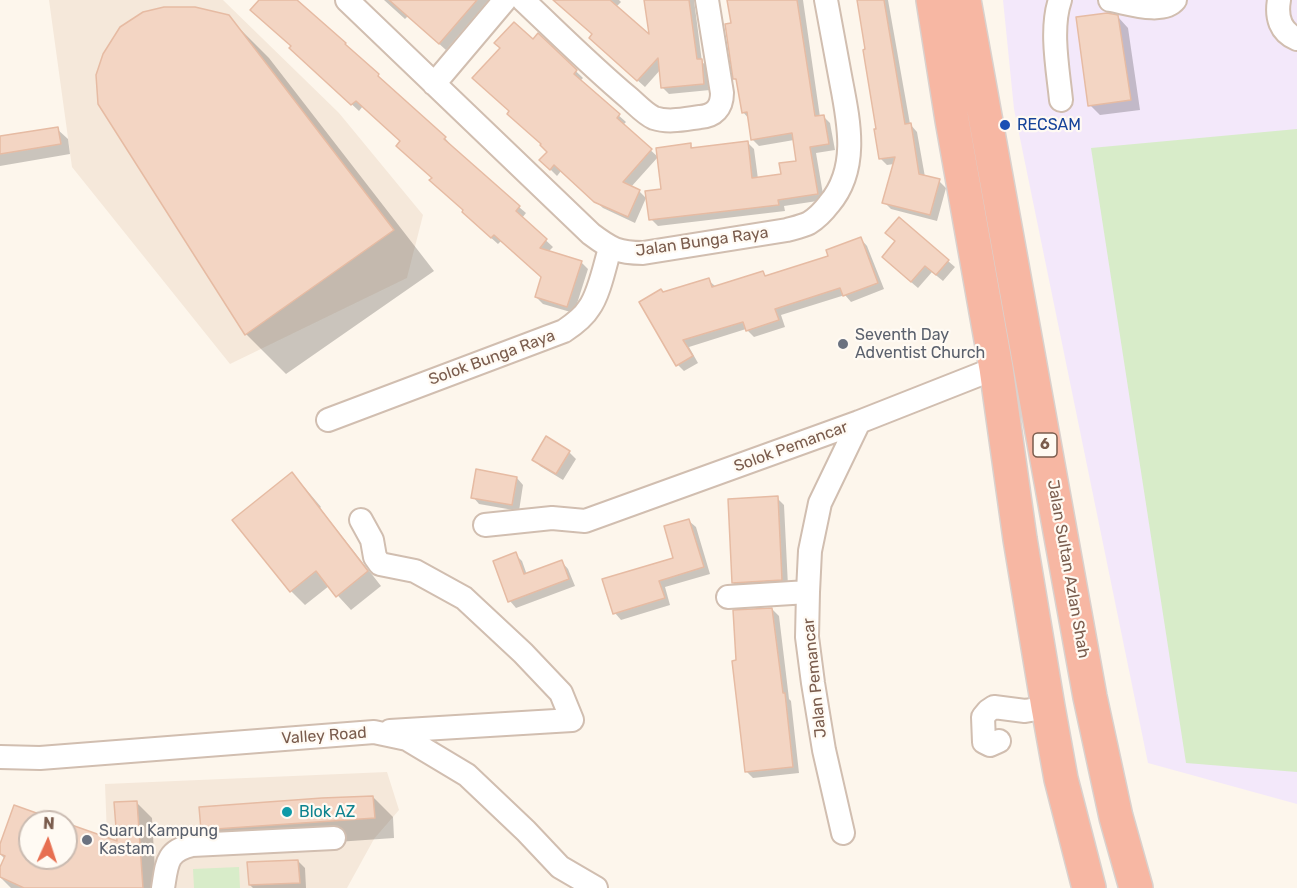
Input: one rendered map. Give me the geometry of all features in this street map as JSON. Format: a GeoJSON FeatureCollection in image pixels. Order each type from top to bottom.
{"type":"FeatureCollection","features":[{"type":"Feature","properties":{"kind":"highway","name":"6"},"geometry":{"type":"LineString","coordinates":[[933,0],[996,368],[1020,539],[1048,707],[1061,779],[1089,888]]}},
{"type":"Feature","properties":{"kind":"highway","name":"Jalan Sultan Azlan Shah"},"geometry":{"type":"LineString","coordinates":[[964,0],[1094,718],[1116,817],[1136,888]]}},
{"type":"Feature","properties":{"kind":"street","name":"Jalan Bunga Raya"},"geometry":{"type":"LineString","coordinates":[[347,0],[591,234],[610,248],[626,253],[643,253],[787,230],[808,223],[822,213],[834,198],[844,179],[849,158],[850,137],[826,0]]}},
{"type":"Feature","properties":{"kind":"street"},"geometry":{"type":"LineString","coordinates":[[434,84],[506,0]]}},
{"type":"Feature","properties":{"kind":"street"},"geometry":{"type":"LineString","coordinates":[[523,0],[650,116],[668,121],[705,117],[720,107],[722,93],[706,0]]}},
{"type":"Feature","properties":{"kind":"street"},"geometry":{"type":"LineString","coordinates":[[1060,0],[1057,9],[1055,42],[1061,100]]}},
{"type":"Feature","properties":{"kind":"street"},"geometry":{"type":"LineString","coordinates":[[1110,0],[1154,8],[1171,5],[1175,0]]}},
{"type":"Feature","properties":{"kind":"street"},"geometry":{"type":"LineString","coordinates":[[1279,0],[1278,16],[1281,27],[1297,39]]}},
{"type":"Feature","properties":{"kind":"street","name":"Solok Bunga Raya"},"geometry":{"type":"LineString","coordinates":[[328,420],[564,332],[590,308],[601,282],[610,248]]}},
{"type":"Feature","properties":{"kind":"street","name":"Solok Pemancar"},"geometry":{"type":"LineString","coordinates":[[485,525],[552,518],[585,521],[859,422],[996,368]]}},
{"type":"Feature","properties":{"kind":"street","name":"Jalan Pemancar"},"geometry":{"type":"LineString","coordinates":[[843,833],[824,750],[813,683],[807,637],[808,592],[810,551],[820,503],[859,422]]}},
{"type":"Feature","properties":{"kind":"street"},"geometry":{"type":"LineString","coordinates":[[362,520],[372,540],[375,557],[380,564],[415,571],[464,598],[523,652],[561,693],[572,720],[374,732]]}},
{"type":"Feature","properties":{"kind":"street"},"geometry":{"type":"LineString","coordinates":[[728,597],[808,592]]}},
{"type":"Feature","properties":{"kind":"street"},"geometry":{"type":"LineString","coordinates":[[999,741],[990,746],[984,742],[983,717],[988,711],[994,707],[1025,711],[1048,707]]}},
{"type":"Feature","properties":{"kind":"street","name":"Valley Road"},"geometry":{"type":"LineString","coordinates":[[0,757],[40,758],[374,732],[407,739],[467,775],[560,867],[596,888]]}},
{"type":"Feature","properties":{"kind":"street"},"geometry":{"type":"LineString","coordinates":[[163,888],[168,863],[173,853],[181,848],[192,845],[334,838]]}},
{"type":"Feature","properties":{"kind":"shaded area"},"geometry":{"type":"Polygon","coordinates":[[[49,0],[223,0],[339,113],[423,215],[407,278],[230,364],[72,167],[49,0]]]}},
{"type":"Feature","properties":{"kind":"shaded area"},"geometry":{"type":"Polygon","coordinates":[[[1003,0],[1297,0],[1297,804],[1148,763],[1014,109],[1003,0]]]}},
{"type":"Feature","properties":{"kind":"shaded area"},"geometry":{"type":"Polygon","coordinates":[[[387,772],[399,810],[374,839],[347,888],[109,888],[105,784],[387,772]]]}},
{"type":"Feature","properties":{"kind":"green space"},"geometry":{"type":"Polygon","coordinates":[[[1297,129],[1297,772],[1186,763],[1091,148],[1297,129]]]}},
{"type":"Feature","properties":{"kind":"green space"},"geometry":{"type":"Polygon","coordinates":[[[239,867],[240,888],[194,888],[193,869],[239,867]]]}},
{"type":"Feature","properties":{"kind":"building"},"geometry":{"type":"Polygon","coordinates":[[[259,0],[297,0],[446,137],[444,139],[520,206],[516,211],[547,239],[540,248],[582,261],[567,307],[535,297],[541,277],[494,235],[491,238],[462,212],[463,210],[429,180],[432,178],[396,146],[400,141],[356,101],[351,105],[289,48],[291,46],[250,10],[259,0]]]}},
{"type":"Feature","properties":{"kind":"building"},"geometry":{"type":"Polygon","coordinates":[[[389,0],[477,0],[439,44],[389,0]]]}},
{"type":"Feature","properties":{"kind":"building"},"geometry":{"type":"Polygon","coordinates":[[[553,0],[610,0],[649,34],[644,0],[689,0],[697,59],[702,59],[704,84],[661,88],[658,58],[637,81],[589,38],[592,34],[553,0]]]}},
{"type":"Feature","properties":{"kind":"building"},"geometry":{"type":"Polygon","coordinates":[[[727,0],[797,0],[815,116],[824,115],[829,144],[810,147],[818,194],[778,200],[779,205],[649,220],[645,191],[661,189],[656,148],[691,143],[691,148],[748,141],[752,178],[781,174],[779,163],[796,161],[792,133],[751,140],[747,112],[742,113],[736,79],[733,79],[725,24],[731,23],[727,0]]]}},
{"type":"Feature","properties":{"kind":"building"},"geometry":{"type":"Polygon","coordinates":[[[857,0],[884,0],[905,124],[911,123],[919,174],[940,179],[930,215],[882,203],[895,157],[879,159],[857,0]]]}},
{"type":"Feature","properties":{"kind":"building"},"geometry":{"type":"Polygon","coordinates":[[[164,7],[195,7],[229,15],[394,230],[245,335],[98,104],[96,75],[103,54],[120,27],[143,12],[164,7]]]}},
{"type":"Feature","properties":{"kind":"building"},"geometry":{"type":"Polygon","coordinates":[[[1107,13],[1118,15],[1131,100],[1088,106],[1076,17],[1107,13]]]}},
{"type":"Feature","properties":{"kind":"building"},"geometry":{"type":"Polygon","coordinates":[[[514,22],[533,39],[538,33],[577,70],[574,74],[620,114],[617,118],[652,149],[623,182],[640,190],[628,217],[594,202],[554,165],[550,170],[539,160],[547,152],[541,144],[507,114],[509,111],[472,78],[500,48],[494,43],[514,22]]]}},
{"type":"Feature","properties":{"kind":"building"},"geometry":{"type":"Polygon","coordinates":[[[58,127],[61,144],[0,154],[0,136],[58,127]]]}},
{"type":"Feature","properties":{"kind":"building"},"geometry":{"type":"Polygon","coordinates":[[[899,217],[949,260],[936,275],[925,266],[911,282],[882,257],[895,241],[885,233],[899,217]]]}},
{"type":"Feature","properties":{"kind":"building"},"geometry":{"type":"Polygon","coordinates":[[[861,237],[878,283],[843,296],[840,288],[775,309],[779,320],[746,331],[743,322],[683,340],[693,356],[676,366],[639,302],[661,289],[663,292],[709,278],[712,287],[763,271],[765,276],[828,256],[826,250],[861,237]]]}},
{"type":"Feature","properties":{"kind":"building"},"geometry":{"type":"Polygon","coordinates":[[[546,436],[570,451],[556,474],[532,460],[546,436]]]}},
{"type":"Feature","properties":{"kind":"building"},"geometry":{"type":"Polygon","coordinates":[[[476,469],[517,477],[512,505],[471,498],[476,469]]]}},
{"type":"Feature","properties":{"kind":"building"},"geometry":{"type":"Polygon","coordinates":[[[292,472],[368,571],[336,597],[316,571],[290,592],[232,520],[292,472]]]}},
{"type":"Feature","properties":{"kind":"building"},"geometry":{"type":"Polygon","coordinates":[[[778,496],[782,580],[732,583],[728,499],[778,496]]]}},
{"type":"Feature","properties":{"kind":"building"},"geometry":{"type":"Polygon","coordinates":[[[689,519],[704,567],[659,581],[665,598],[613,614],[602,579],[673,558],[664,526],[689,519]]]}},
{"type":"Feature","properties":{"kind":"building"},"geometry":{"type":"Polygon","coordinates":[[[516,552],[524,574],[562,560],[569,579],[508,602],[493,561],[516,552]]]}},
{"type":"Feature","properties":{"kind":"building"},"geometry":{"type":"Polygon","coordinates":[[[772,608],[793,767],[745,772],[732,661],[736,660],[733,610],[772,608]]]}},
{"type":"Feature","properties":{"kind":"building","name":"Blok AZ"},"geometry":{"type":"Polygon","coordinates":[[[373,796],[375,818],[201,830],[199,807],[373,796]]]}},
{"type":"Feature","properties":{"kind":"building"},"geometry":{"type":"Polygon","coordinates":[[[137,801],[143,888],[24,888],[0,877],[0,867],[5,856],[0,854],[0,844],[14,805],[28,810],[18,810],[18,870],[78,870],[78,827],[117,841],[114,802],[137,801]]]}},
{"type":"Feature","properties":{"kind":"building"},"geometry":{"type":"Polygon","coordinates":[[[298,860],[300,883],[249,885],[247,862],[298,860]]]}},
{"type":"Feature","properties":{"kind":"place","name":"RECSAM"},"geometry":{"type":"Point","coordinates":[1005,125]}},
{"type":"Feature","properties":{"kind":"place","name":"Seventh Day Adventist Church"},"geometry":{"type":"Point","coordinates":[843,344]}},
{"type":"Feature","properties":{"kind":"place","name":"Blok AZ"},"geometry":{"type":"Point","coordinates":[287,812]}},
{"type":"Feature","properties":{"kind":"place","name":"Suaru Kampung Kastam"},"geometry":{"type":"Point","coordinates":[87,840]}}]}
